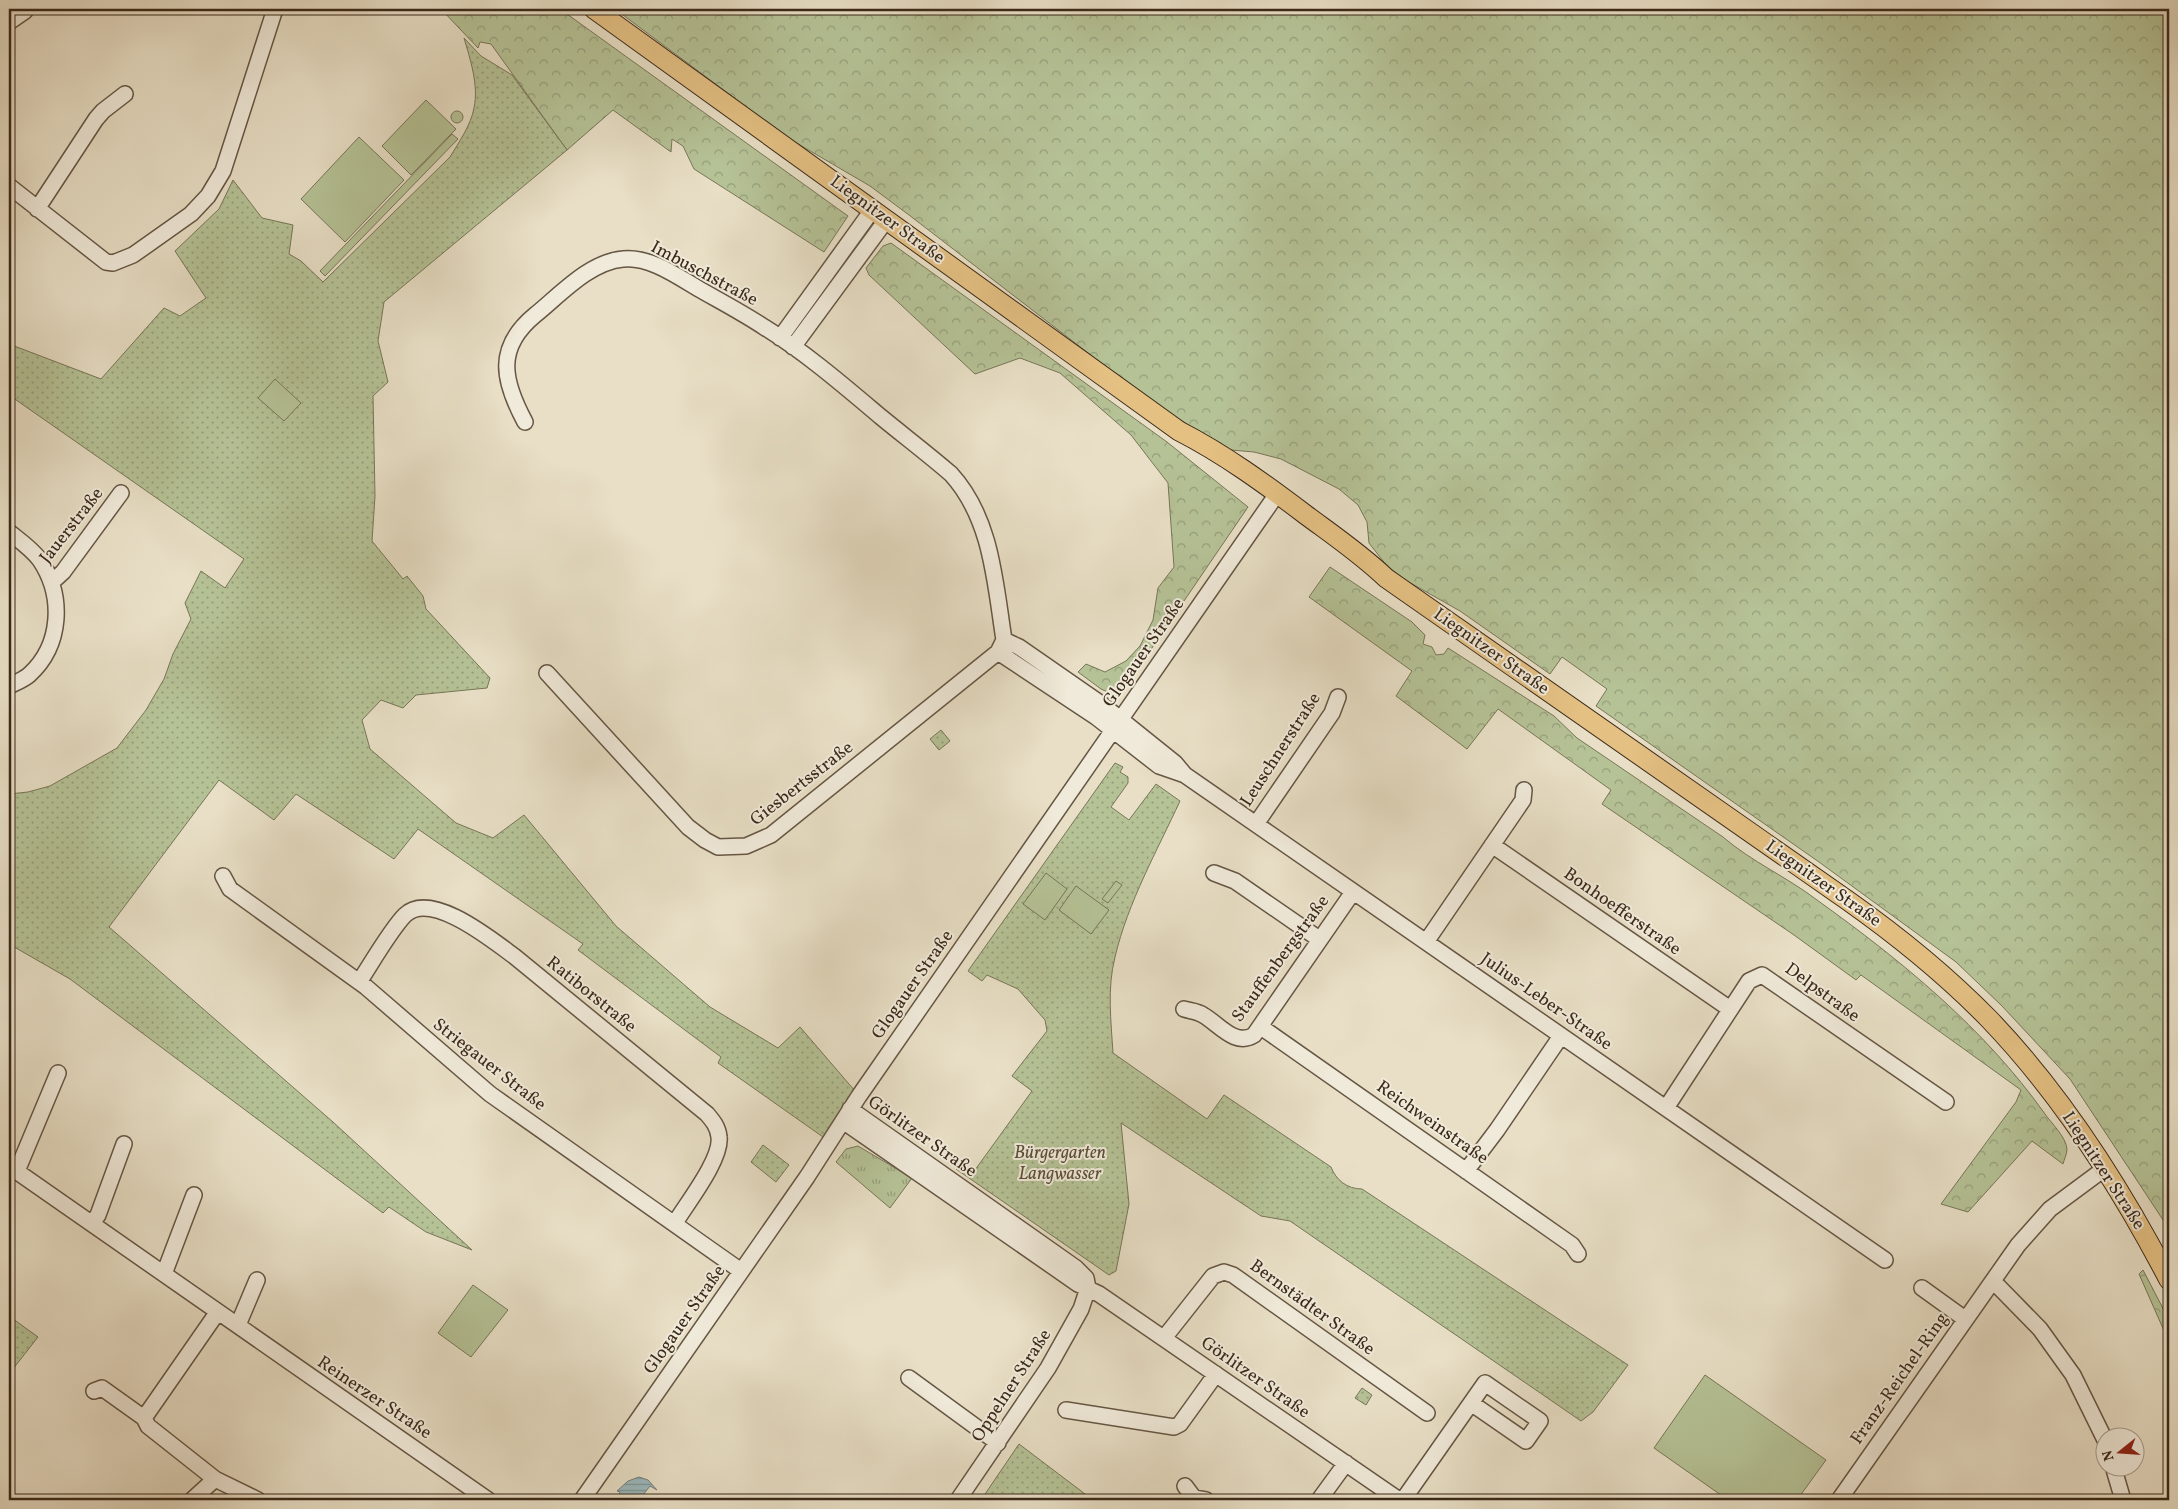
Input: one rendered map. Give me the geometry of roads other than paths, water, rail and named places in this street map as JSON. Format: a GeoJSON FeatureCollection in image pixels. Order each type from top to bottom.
{"type":"FeatureCollection","features":[{"type":"Feature","properties":{"kind":"main road","name":"Liegnitzer Straße"},"geometry":{"type":"LineString","coordinates":[[594,9],[1179,431],[1202,455],[1274,499],[1355,564],[1386,578],[1848,900],[1917,953],[1958,989],[2006,1038],[2046,1086],[2104,1168],[2149,1242],[2169,1280]]}},
{"type":"Feature","properties":{"kind":"street"},"geometry":{"type":"LineString","coordinates":[[9,186],[106,262],[113,263],[133,256],[191,214],[208,196],[223,171],[275,9]]}},
{"type":"Feature","properties":{"kind":"street"},"geometry":{"type":"LineString","coordinates":[[9,22],[25,11]]}},
{"type":"Feature","properties":{"kind":"street"},"geometry":{"type":"LineString","coordinates":[[37,209],[96,119],[125,94]]}},
{"type":"Feature","properties":{"kind":"street"},"geometry":{"type":"LineString","coordinates":[[780,338],[880,214]]}},
{"type":"Feature","properties":{"kind":"street"},"geometry":{"type":"LineString","coordinates":[[793,347],[880,214]]}},
{"type":"Feature","properties":{"kind":"street","name":"Imbuschstraße"},"geometry":{"type":"LineString","coordinates":[[525,422],[512,397],[507,371],[509,349],[517,332],[591,270],[614,260],[636,259],[662,268],[793,347],[944,468],[961,485],[975,508],[984,531],[1001,646]]}},
{"type":"Feature","properties":{"kind":"street","name":"Jauerstraße"},"geometry":{"type":"LineString","coordinates":[[52,582],[63,572],[121,493]]}},
{"type":"Feature","properties":{"kind":"street","name":"Glogauer Straße"},"geometry":{"type":"LineString","coordinates":[[582,1500],[741,1271],[846,1115],[1274,499]]}},
{"type":"Feature","properties":{"kind":"street","name":"Jauerstraße"},"geometry":{"type":"LineString","coordinates":[[9,532],[39,559],[52,582],[57,606],[54,638],[29,674],[9,686]]}},
{"type":"Feature","properties":{"kind":"street"},"geometry":{"type":"LineString","coordinates":[[1001,646],[1011,659],[1116,725]]}},
{"type":"Feature","properties":{"kind":"street","name":"Giesbertsstraße"},"geometry":{"type":"LineString","coordinates":[[547,673],[688,827],[718,846],[732,847],[746,846],[771,835],[1001,646]]}},
{"type":"Feature","properties":{"kind":"street","name":"Leuschnerstraße"},"geometry":{"type":"LineString","coordinates":[[1256,824],[1332,713],[1338,696]]}},
{"type":"Feature","properties":{"kind":"street","name":"Julius-Leber-Straße"},"geometry":{"type":"LineString","coordinates":[[1116,725],[1159,766],[1185,775],[1885,1260]]}},
{"type":"Feature","properties":{"kind":"street"},"geometry":{"type":"LineString","coordinates":[[1426,942],[1523,800],[1524,790]]}},
{"type":"Feature","properties":{"kind":"street","name":"Bonhoefferstraße"},"geometry":{"type":"LineString","coordinates":[[1492,845],[1730,1009]]}},
{"type":"Feature","properties":{"kind":"street"},"geometry":{"type":"LineString","coordinates":[[1214,873],[1235,881],[1319,939]]}},
{"type":"Feature","properties":{"kind":"street","name":"Striegauer Straße"},"geometry":{"type":"LineString","coordinates":[[224,876],[230,889],[359,982],[490,1094],[741,1271]]}},
{"type":"Feature","properties":{"kind":"street","name":"Stauffenbergstraße"},"geometry":{"type":"LineString","coordinates":[[1184,1010],[1201,1013],[1238,1039],[1246,1040],[1261,1027],[1319,939],[1353,892]]}},
{"type":"Feature","properties":{"kind":"street","name":"Ratiborstraße"},"geometry":{"type":"LineString","coordinates":[[359,982],[405,915],[422,907],[437,909],[487,937],[514,956],[706,1114],[716,1125],[720,1139],[716,1156],[675,1223]]}},
{"type":"Feature","properties":{"kind":"street","name":"Delpstraße"},"geometry":{"type":"LineString","coordinates":[[1666,1108],[1750,981],[1762,975],[1769,978],[1824,1019],[1946,1102]]}},
{"type":"Feature","properties":{"kind":"street","name":"Reichweinstraße"},"geometry":{"type":"LineString","coordinates":[[1261,1027],[1572,1245],[1578,1254]]}},
{"type":"Feature","properties":{"kind":"street"},"geometry":{"type":"LineString","coordinates":[[1466,1171],[1497,1130],[1561,1036]]}},
{"type":"Feature","properties":{"kind":"street","name":"Reinerzer Straße"},"geometry":{"type":"LineString","coordinates":[[58,1073],[13,1168],[217,1313],[238,1325],[488,1500]]}},
{"type":"Feature","properties":{"kind":"street","name":"Görlitzer Straße"},"geometry":{"type":"LineString","coordinates":[[846,1115],[1076,1268],[1086,1278],[1088,1288],[1399,1500]]}},
{"type":"Feature","properties":{"kind":"street"},"geometry":{"type":"LineString","coordinates":[[92,1223],[98,1215],[124,1144]]}},
{"type":"Feature","properties":{"kind":"street","name":"Franz-Reichel-Ring"},"geometry":{"type":"LineString","coordinates":[[1840,1500],[1965,1319],[2034,1226],[2068,1194],[2104,1168]]}},
{"type":"Feature","properties":{"kind":"street"},"geometry":{"type":"LineString","coordinates":[[164,1274],[194,1195]]}},
{"type":"Feature","properties":{"kind":"street","name":"Bernstädter Straße"},"geometry":{"type":"LineString","coordinates":[[1164,1338],[1213,1276],[1224,1272],[1233,1275],[1426,1413]]}},
{"type":"Feature","properties":{"kind":"street"},"geometry":{"type":"LineString","coordinates":[[238,1325],[257,1280]]}},
{"type":"Feature","properties":{"kind":"street"},"geometry":{"type":"LineString","coordinates":[[1994,1282],[2040,1329],[2073,1375],[2098,1426]]}},
{"type":"Feature","properties":{"kind":"street","name":"Oppelner Straße"},"geometry":{"type":"LineString","coordinates":[[958,1500],[1057,1354],[1081,1309],[1088,1288]]}},
{"type":"Feature","properties":{"kind":"street"},"geometry":{"type":"LineString","coordinates":[[1922,1288],[1965,1319]]}},
{"type":"Feature","properties":{"kind":"street"},"geometry":{"type":"LineString","coordinates":[[144,1418],[217,1313]]}},
{"type":"Feature","properties":{"kind":"street"},"geometry":{"type":"LineString","coordinates":[[1066,1410],[1174,1427],[1180,1424],[1216,1374]]}},
{"type":"Feature","properties":{"kind":"street"},"geometry":{"type":"LineString","coordinates":[[909,1378],[998,1443]]}},
{"type":"Feature","properties":{"kind":"street"},"geometry":{"type":"LineString","coordinates":[[94,1391],[102,1388],[144,1418],[148,1426],[216,1479],[258,1500]]}},
{"type":"Feature","properties":{"kind":"street"},"geometry":{"type":"LineString","coordinates":[[1403,1500],[1471,1403]]}},
{"type":"Feature","properties":{"kind":"street"},"geometry":{"type":"LineString","coordinates":[[1319,1500],[1346,1464]]}},
{"type":"Feature","properties":{"kind":"street"},"geometry":{"type":"LineString","coordinates":[[2116,1476],[2123,1500]]}},
{"type":"Feature","properties":{"kind":"street"},"geometry":{"type":"LineString","coordinates":[[192,1500],[216,1479]]}},
{"type":"Feature","properties":{"kind":"street"},"geometry":{"type":"LineString","coordinates":[[1184,1486],[1194,1498],[1206,1500]]}},
{"type":"Feature","properties":{"kind":"water"},"geometry":{"type":"Polygon","coordinates":[[[639,1477],[648,1480],[657,1490],[650,1486],[639,1500],[621,1500],[618,1497],[620,1492],[617,1491],[628,1481],[639,1477]]]}},
{"type":"Feature","properties":{"kind":"park label","name":"Bürgergarten Langwasser"},"geometry":{"type":"Point","coordinates":[1060,1163]}}]}
